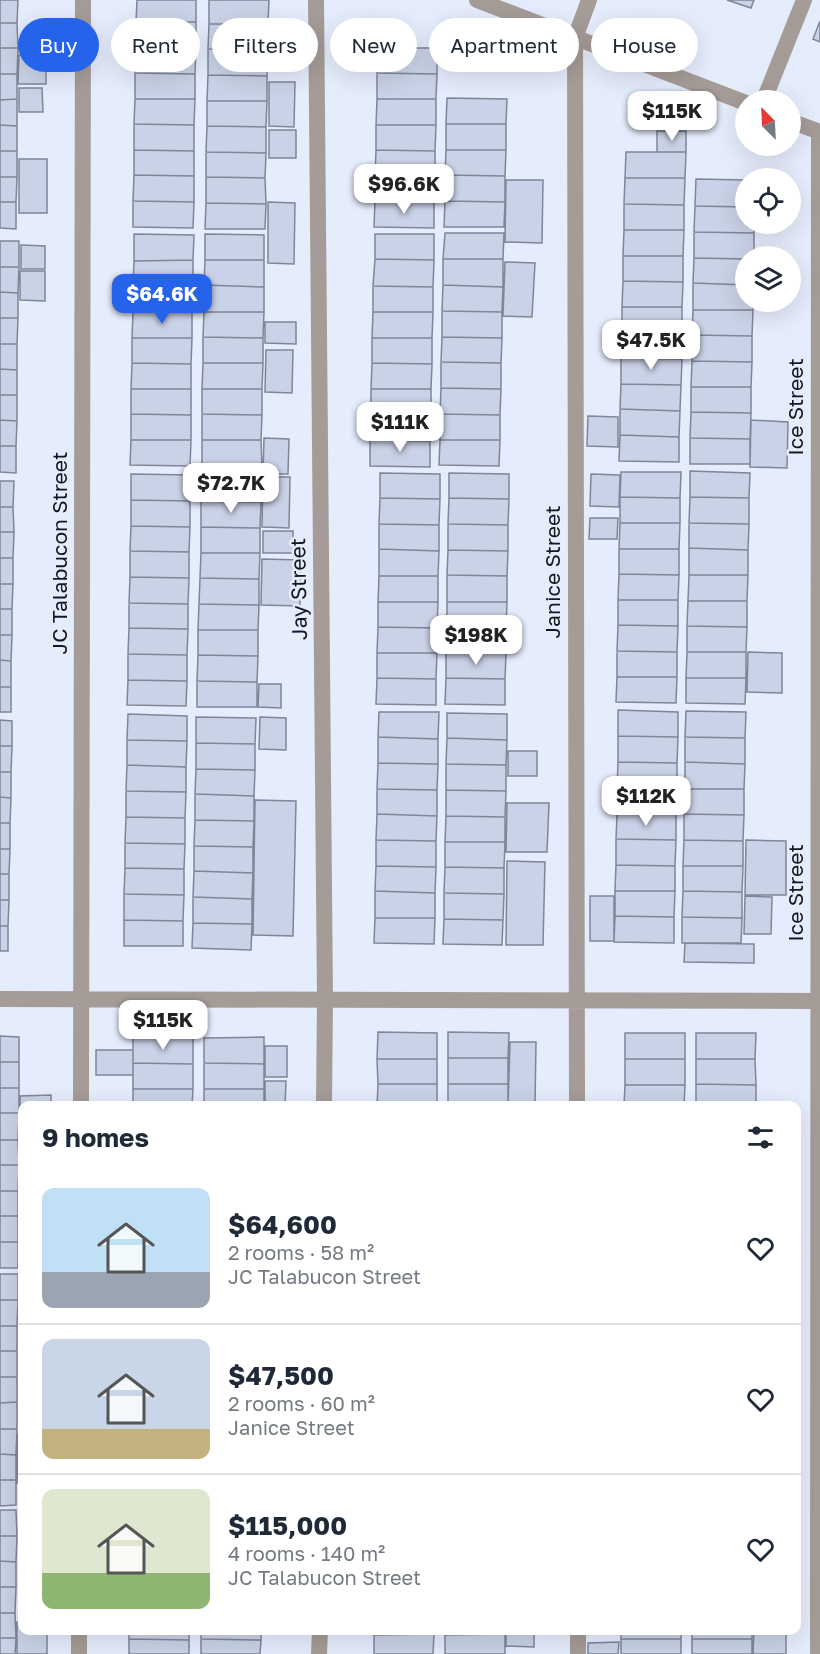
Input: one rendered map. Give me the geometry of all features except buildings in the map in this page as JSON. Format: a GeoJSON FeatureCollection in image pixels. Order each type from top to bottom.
{"type":"FeatureCollection","features":[{"type":"Feature","properties":{"kind":"street","name":"JC Talabucon Street"},"geometry":{"type":"LineString","coordinates":[[81,1101],[83,0]]}},
{"type":"Feature","properties":{"kind":"street","name":"Jay Street"},"geometry":{"type":"LineString","coordinates":[[316,0],[326,999],[324,1101]]}},
{"type":"Feature","properties":{"kind":"street"},"geometry":{"type":"LineString","coordinates":[[477,0],[523,18]]}},
{"type":"Feature","properties":{"kind":"street"},"geometry":{"type":"LineString","coordinates":[[579,27],[589,0]]}},
{"type":"Feature","properties":{"kind":"street"},"geometry":{"type":"LineString","coordinates":[[768,90],[804,0]]}},
{"type":"Feature","properties":{"kind":"street"},"geometry":{"type":"LineString","coordinates":[[579,40],[735,99]]}},
{"type":"Feature","properties":{"kind":"street","name":"Janice Street"},"geometry":{"type":"LineString","coordinates":[[575,72],[577,1101]]}},
{"type":"Feature","properties":{"kind":"street"},"geometry":{"type":"LineString","coordinates":[[801,125],[819,132]]}},
{"type":"Feature","properties":{"kind":"street","name":"Ice Street"},"geometry":{"type":"LineString","coordinates":[[818,1654],[819,132]]}},
{"type":"Feature","properties":{"kind":"street"},"geometry":{"type":"LineString","coordinates":[[0,999],[819,1001]]}},
{"type":"Feature","properties":{"kind":"street"},"geometry":{"type":"LineString","coordinates":[[79,1635],[79,1654]]}},
{"type":"Feature","properties":{"kind":"street"},"geometry":{"type":"LineString","coordinates":[[319,1654],[320,1635]]}},
{"type":"Feature","properties":{"kind":"street"},"geometry":{"type":"LineString","coordinates":[[578,1635],[578,1654]]}}]}
